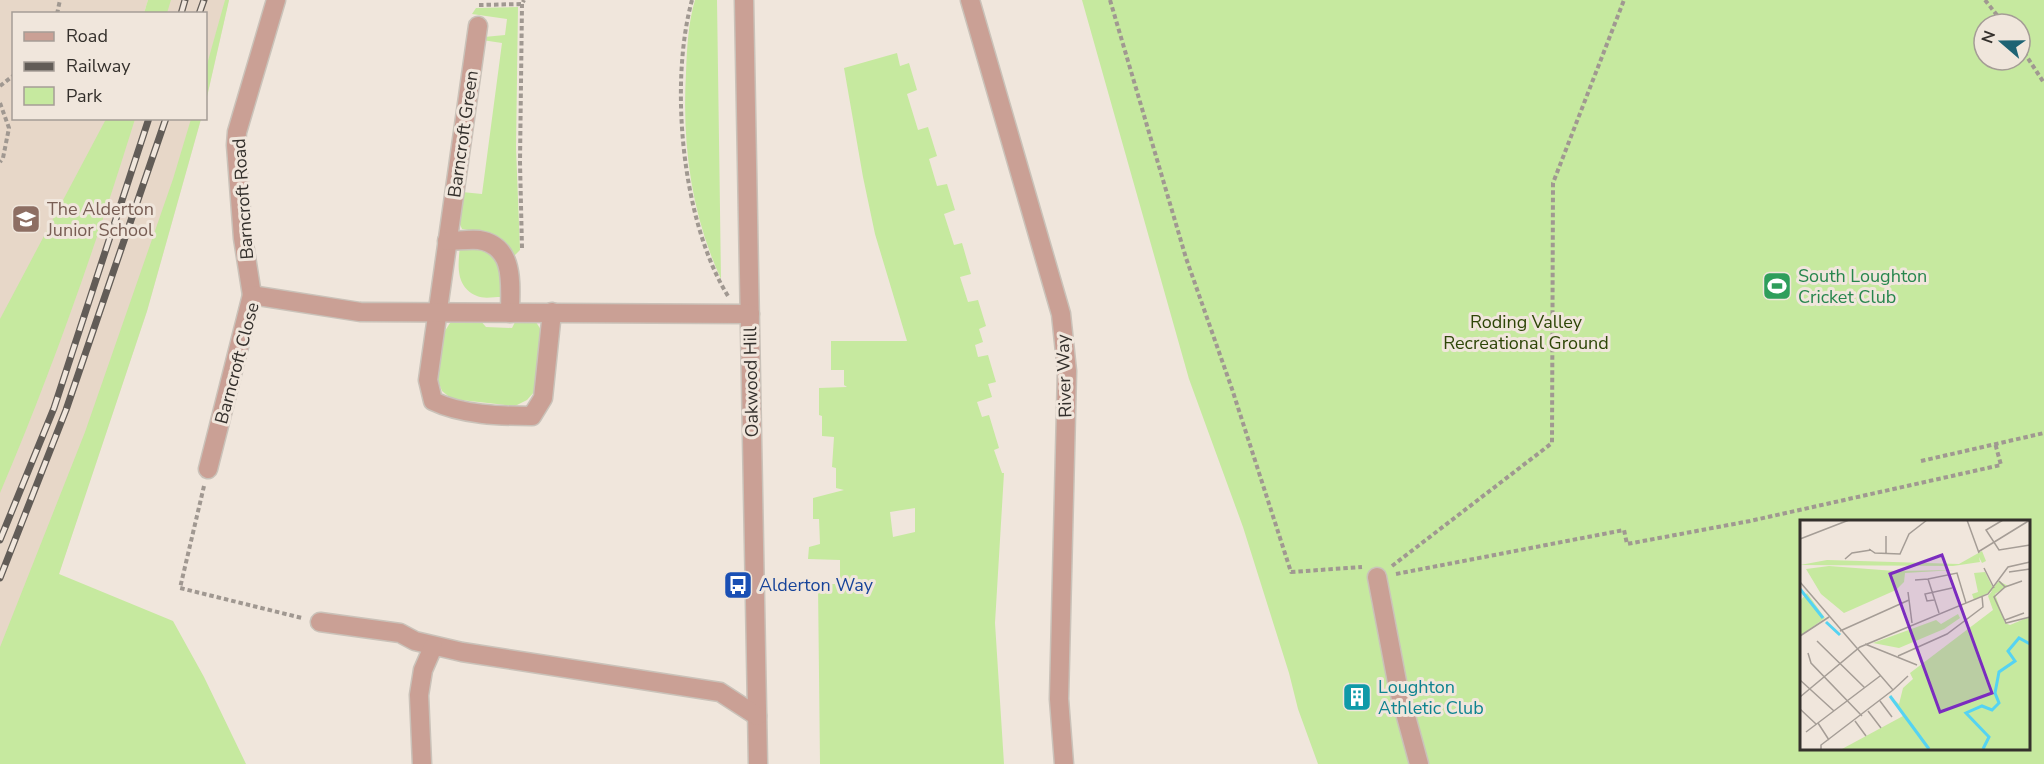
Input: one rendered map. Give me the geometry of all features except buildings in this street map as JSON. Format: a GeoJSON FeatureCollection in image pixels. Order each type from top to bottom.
{"type":"FeatureCollection","features":[{"type":"Feature","properties":{"kind":"street","name":"Barncroft Road"},"geometry":{"type":"LineString","coordinates":[[252,295],[243,238],[237,132],[276,0]]}},
{"type":"Feature","properties":{"kind":"street","name":"Oakwood Hill"},"geometry":{"type":"LineString","coordinates":[[744,0],[758,764]]}},
{"type":"Feature","properties":{"kind":"street","name":"River Way"},"geometry":{"type":"LineString","coordinates":[[970,0],[1061,314],[1067,370],[1059,699],[1064,764]]}},
{"type":"Feature","properties":{"kind":"street","name":"Barncroft Green"},"geometry":{"type":"LineString","coordinates":[[438,311],[478,26]]}},
{"type":"Feature","properties":{"kind":"street"},"geometry":{"type":"LineString","coordinates":[[447,241],[478,240],[492,243],[503,253],[510,267],[510,313]]}},
{"type":"Feature","properties":{"kind":"street","name":"Barncroft Close"},"geometry":{"type":"LineString","coordinates":[[208,469],[252,295],[360,312],[750,314]]}},
{"type":"Feature","properties":{"kind":"street"},"geometry":{"type":"LineString","coordinates":[[438,311],[428,380],[433,401],[449,409],[514,416],[532,416],[543,398],[552,312]]}},
{"type":"Feature","properties":{"kind":"street"},"geometry":{"type":"LineString","coordinates":[[1377,577],[1398,687],[1419,764]]}},
{"type":"Feature","properties":{"kind":"street"},"geometry":{"type":"LineString","coordinates":[[320,622],[400,633],[433,647],[720,692],[757,716]]}},
{"type":"Feature","properties":{"kind":"street"},"geometry":{"type":"LineString","coordinates":[[422,764],[420,695],[423,670],[433,647]]}},
{"type":"Feature","properties":{"kind":"path"},"geometry":{"type":"LineString","coordinates":[[692,0],[686,35],[682,85],[687,184],[706,252],[719,281],[728,296],[750,314]]}},
{"type":"Feature","properties":{"kind":"path"},"geometry":{"type":"LineString","coordinates":[[1110,0],[1186,258],[1232,389],[1291,572],[1375,566],[1377,577]]}},
{"type":"Feature","properties":{"kind":"path"},"geometry":{"type":"LineString","coordinates":[[1377,577],[1552,443],[1553,183],[1624,0]]}},
{"type":"Feature","properties":{"kind":"path"},"geometry":{"type":"LineString","coordinates":[[1985,0],[1994,12]]}},
{"type":"Feature","properties":{"kind":"path"},"geometry":{"type":"LineString","coordinates":[[510,267],[522,255],[520,162],[522,4]]}},
{"type":"Feature","properties":{"kind":"path"},"geometry":{"type":"LineString","coordinates":[[2032,64],[2044,83]]}},
{"type":"Feature","properties":{"kind":"path"},"geometry":{"type":"LineString","coordinates":[[0,86],[12,77]]}},
{"type":"Feature","properties":{"kind":"path"},"geometry":{"type":"LineString","coordinates":[[0,103],[9,128],[3,158],[0,162]]}},
{"type":"Feature","properties":{"kind":"path"},"geometry":{"type":"LineString","coordinates":[[1921,461],[2044,433]]}},
{"type":"Feature","properties":{"kind":"path"},"geometry":{"type":"LineString","coordinates":[[1377,577],[1624,530],[1627,543],[1750,521],[2001,465],[1995,443]]}},
{"type":"Feature","properties":{"kind":"path"},"geometry":{"type":"LineString","coordinates":[[208,469],[180,588],[320,622]]}},
{"type":"Feature","properties":{"kind":"shaded area"},"geometry":{"type":"Polygon","coordinates":[[[0,0],[148,0],[144,12],[12,12],[12,120],[201,120],[147,311],[59,574],[0,723],[0,0]]]}},
{"type":"Feature","properties":{"kind":"shaded area"},"geometry":{"type":"Polygon","coordinates":[[[159,0],[229,0],[207,97],[207,12],[155,12],[159,0]]]}},
{"type":"Feature","properties":{"kind":"green space"},"geometry":{"type":"Polygon","coordinates":[[[148,0],[171,0],[167,12],[144,12],[148,0]]]}},
{"type":"Feature","properties":{"kind":"green space"},"geometry":{"type":"Polygon","coordinates":[[[225,0],[229,0],[207,97],[207,64],[225,0]]]}},
{"type":"Feature","properties":{"kind":"green space"},"geometry":{"type":"Polygon","coordinates":[[[695,0],[717,0],[721,279],[702,229],[687,152],[685,100],[687,54],[689,27],[695,0]]]}},
{"type":"Feature","properties":{"kind":"green space","name":"Roding Valley Recreational Ground"},"geometry":{"type":"Polygon","coordinates":[[[1082,0],[2044,0],[2044,764],[1318,764],[1298,709],[1243,527],[1189,379],[1082,0]]]}},
{"type":"Feature","properties":{"kind":"green space"},"geometry":{"type":"Polygon","coordinates":[[[518,7],[516,148],[520,250],[512,258],[481,232],[462,229],[458,220],[462,192],[482,194],[502,43],[482,40],[484,37],[505,35],[507,19],[472,14],[476,8],[518,7]]]}},
{"type":"Feature","properties":{"kind":"green space"},"geometry":{"type":"Polygon","coordinates":[[[897,53],[900,66],[909,63],[917,90],[907,94],[918,130],[928,127],[937,156],[929,159],[937,186],[947,184],[955,210],[944,214],[954,245],[962,243],[971,274],[960,277],[968,302],[978,300],[986,326],[979,329],[983,342],[975,345],[978,357],[988,355],[996,382],[988,384],[992,397],[977,402],[982,417],[989,415],[999,448],[994,450],[1002,473],[1004,473],[995,623],[1004,764],[820,764],[818,584],[840,584],[840,560],[808,559],[809,547],[820,544],[819,519],[813,519],[813,498],[844,490],[836,488],[836,468],[832,467],[834,437],[822,436],[819,388],[847,387],[844,385],[844,370],[831,370],[831,341],[907,341],[875,234],[844,68],[897,53]],[[915,508],[890,512],[893,537],[915,532],[915,508]]]}},
{"type":"Feature","properties":{"kind":"green space"},"geometry":{"type":"Polygon","coordinates":[[[105,120],[135,120],[72,308],[38,401],[0,493],[0,319],[105,120]]]}},
{"type":"Feature","properties":{"kind":"green space"},"geometry":{"type":"Polygon","coordinates":[[[191,120],[201,120],[147,311],[59,574],[173,621],[204,677],[246,764],[0,764],[0,647],[85,432],[173,179],[191,120]]]}},
{"type":"Feature","properties":{"kind":"green space"},"geometry":{"type":"Polygon","coordinates":[[[460,246],[484,249],[496,258],[499,265],[501,297],[479,297],[465,287],[460,275],[460,246]]]}},
{"type":"Feature","properties":{"kind":"green space"},"geometry":{"type":"Polygon","coordinates":[[[530,318],[541,330],[535,391],[527,400],[515,406],[452,399],[442,391],[437,378],[443,334],[450,323],[455,319],[479,319],[486,327],[512,328],[516,320],[530,318]]]}},
{"type":"Feature","properties":{"kind":"railway"},"geometry":{"type":"LineString","coordinates":[[182,12],[185,0]]}},
{"type":"Feature","properties":{"kind":"railway"},"geometry":{"type":"LineString","coordinates":[[200,12],[204,0]]}},
{"type":"Feature","properties":{"kind":"railway"},"geometry":{"type":"LineString","coordinates":[[0,540],[54,408],[148,120]]}},
{"type":"Feature","properties":{"kind":"railway"},"geometry":{"type":"LineString","coordinates":[[0,578],[66,410],[165,120]]}},
{"type":"Feature","properties":{"kind":"place","name":"The Alderton Junior School"},"geometry":{"type":"Point","coordinates":[26,219]}},
{"type":"Feature","properties":{"kind":"place","name":"South Loughton Cricket Club"},"geometry":{"type":"Point","coordinates":[1777,286]}},
{"type":"Feature","properties":{"kind":"place","name":"Alderton Way"},"geometry":{"type":"Point","coordinates":[738,585]}},
{"type":"Feature","properties":{"kind":"place","name":"Loughton Athletic Club"},"geometry":{"type":"Point","coordinates":[1357,697]}}]}
